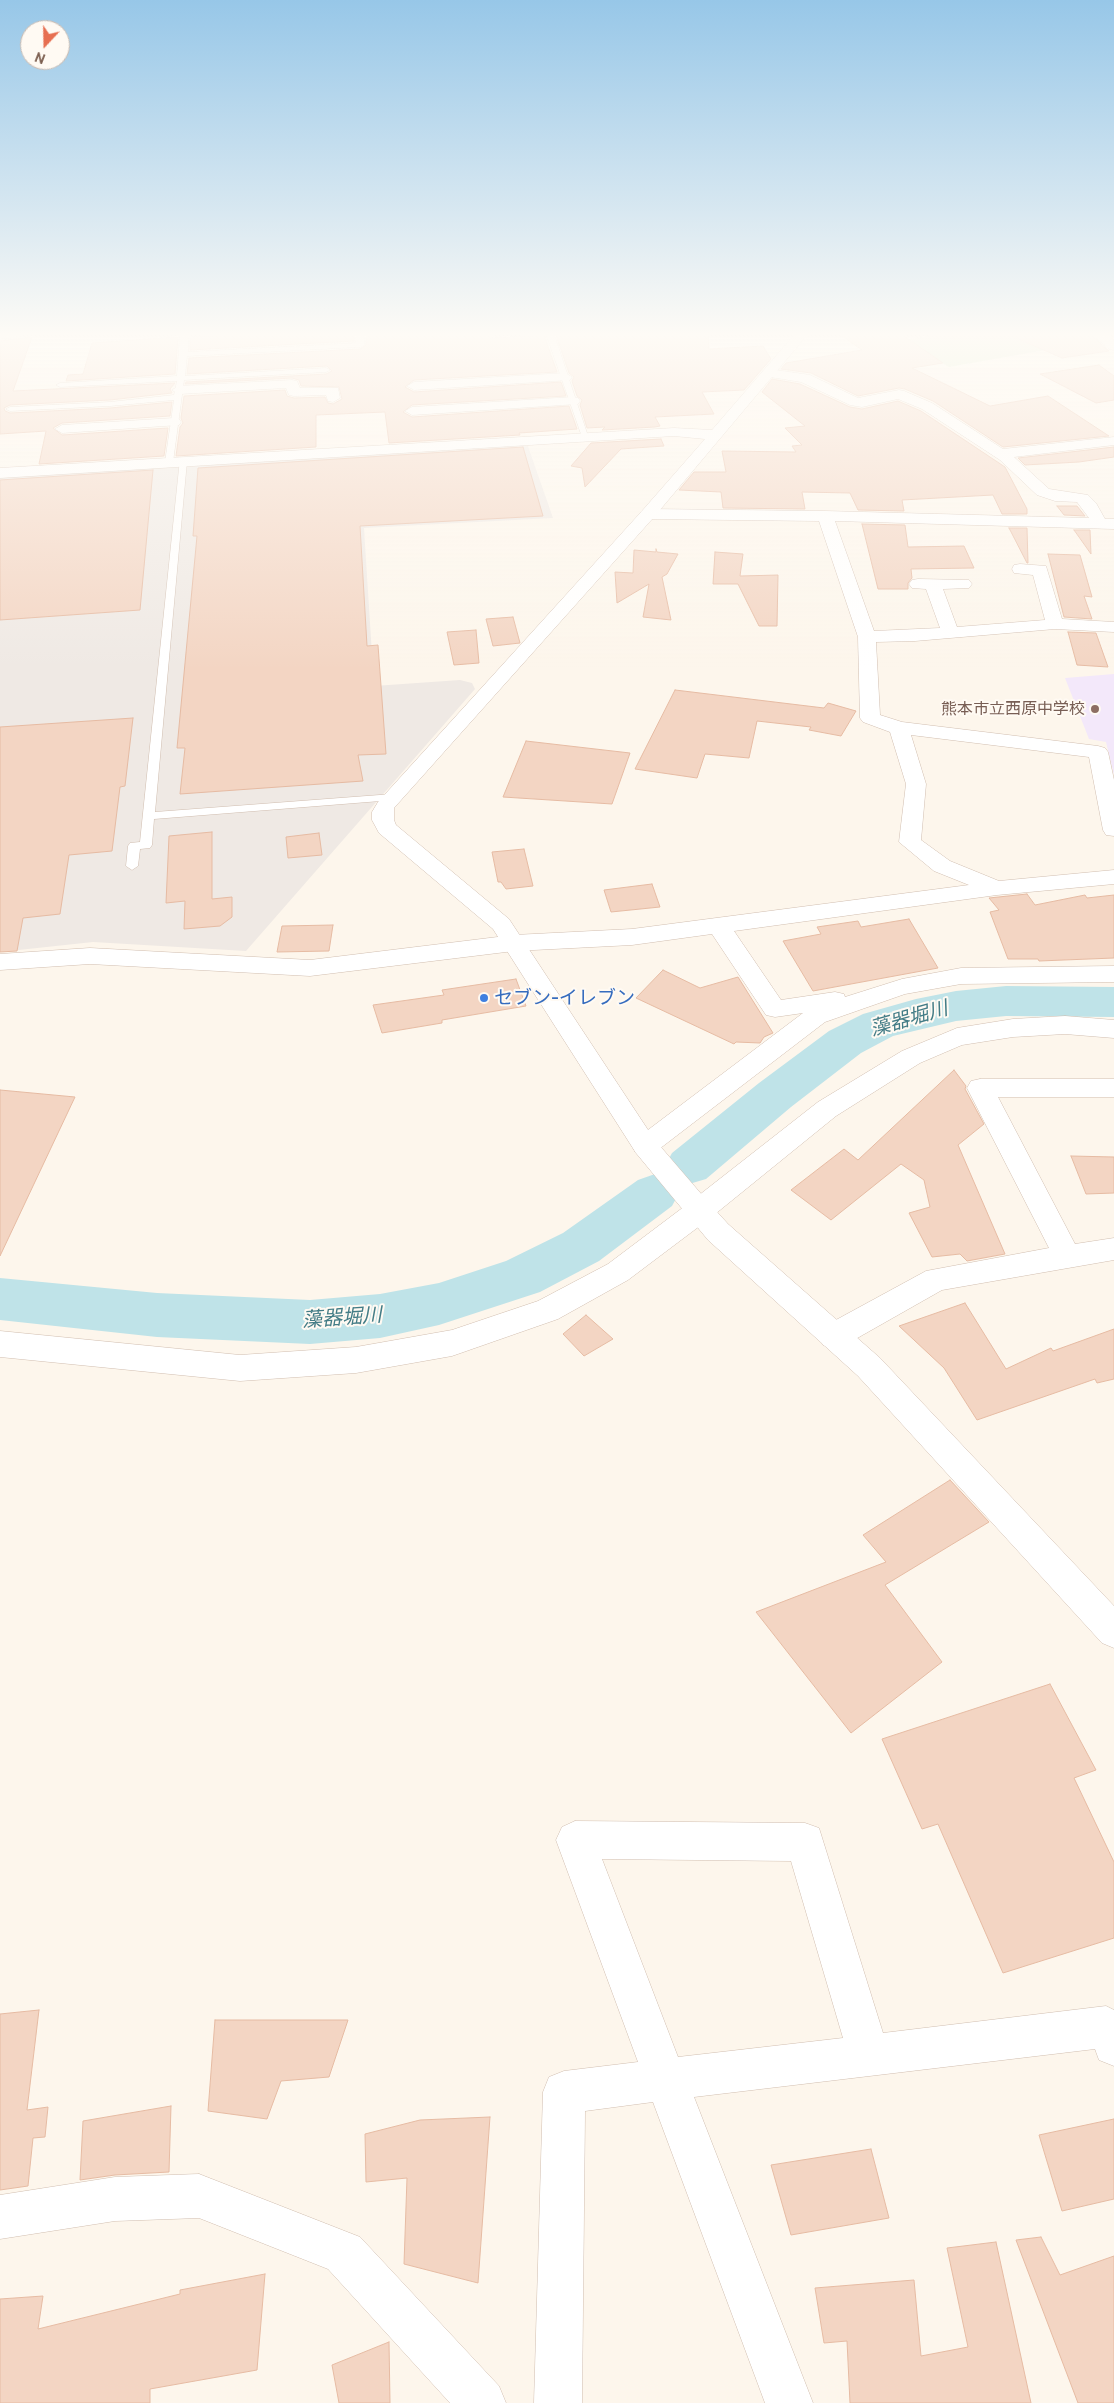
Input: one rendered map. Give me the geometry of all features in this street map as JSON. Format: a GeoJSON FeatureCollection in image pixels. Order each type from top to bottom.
{"type":"FeatureCollection","features":[{"type":"Feature","properties":{"kind":"street"},"geometry":{"type":"LineString","coordinates":[[0,473],[436,446]]}},
{"type":"Feature","properties":{"kind":"street"},"geometry":{"type":"LineString","coordinates":[[705,446],[648,514],[394,797],[382,812],[383,820],[387,828],[500,924],[645,1146],[699,1211],[718,1232],[869,1367],[1114,1631]]}},
{"type":"Feature","properties":{"kind":"street"},"geometry":{"type":"LineString","coordinates":[[989,446],[1001,454],[1043,492],[1055,496],[1082,498],[1106,523]]}},
{"type":"Feature","properties":{"kind":"street"},"geometry":{"type":"LineString","coordinates":[[1001,454],[1047,446]]}},
{"type":"Feature","properties":{"kind":"street"},"geometry":{"type":"LineString","coordinates":[[648,514],[1106,523]]}},
{"type":"Feature","properties":{"kind":"street"},"geometry":{"type":"LineString","coordinates":[[825,516],[867,637],[870,718],[899,728],[1098,752],[1114,830]]}},
{"type":"Feature","properties":{"kind":"street"},"geometry":{"type":"LineString","coordinates":[[1020,569],[1040,570],[1055,624]]}},
{"type":"Feature","properties":{"kind":"street"},"geometry":{"type":"LineString","coordinates":[[950,632],[926,584],[963,584]]}},
{"type":"Feature","properties":{"kind":"street"},"geometry":{"type":"LineString","coordinates":[[867,637],[1055,624],[1106,626],[1104,647]]}},
{"type":"Feature","properties":{"kind":"street"},"geometry":{"type":"LineString","coordinates":[[899,728],[916,784],[910,842],[942,866],[998,888]]}},
{"type":"Feature","properties":{"kind":"street"},"geometry":{"type":"LineString","coordinates":[[0,962],[90,956],[310,968],[514,943],[632,937],[998,888],[1114,877]]}},
{"type":"Feature","properties":{"kind":"street"},"geometry":{"type":"LineString","coordinates":[[718,926],[774,1009],[881,994]]}},
{"type":"Feature","properties":{"kind":"street"},"geometry":{"type":"LineString","coordinates":[[645,1146],[816,1016],[902,986],[961,976],[1114,974]]}},
{"type":"Feature","properties":{"kind":"street"},"geometry":{"type":"LineString","coordinates":[[0,1344],[240,1368],[356,1360],[452,1343],[548,1310],[618,1272],[699,1211],[827,1109],[911,1057],[957,1037],[1013,1028],[1065,1026],[1114,1029]]}},
{"type":"Feature","properties":{"kind":"street"},"geometry":{"type":"LineString","coordinates":[[1067,1256],[980,1088],[1114,1088]]}},
{"type":"Feature","properties":{"kind":"street"},"geometry":{"type":"LineString","coordinates":[[834,1336],[936,1279],[1114,1249]]}},
{"type":"Feature","properties":{"kind":"street"},"geometry":{"type":"LineString","coordinates":[[789,2403],[575,1840],[805,1842],[869,2056]]}},
{"type":"Feature","properties":{"kind":"street"},"geometry":{"type":"LineString","coordinates":[[558,2403],[564,2092],[1106,2027],[1114,2045]]}},
{"type":"Feature","properties":{"kind":"street"},"geometry":{"type":"LineString","coordinates":[[0,2216],[115,2199],[199,2196],[344,2254],[482,2403]]}},
{"type":"Feature","properties":{"kind":"lane"},"geometry":{"type":"LineString","coordinates":[[132,866],[134,846],[146,845],[176,462],[175,446]]}},
{"type":"Feature","properties":{"kind":"lane"},"geometry":{"type":"LineString","coordinates":[[148,816],[394,797]]}},
{"type":"Feature","properties":{"kind":"shaded area"},"geometry":{"type":"Polygon","coordinates":[[[528,446],[553,518],[364,528],[374,686],[460,680],[472,683],[475,689],[246,951],[93,942],[0,952],[0,477],[528,446]]]}},
{"type":"Feature","properties":{"kind":"shaded area","name":"熊本市立西原中学校"},"geometry":{"type":"Polygon","coordinates":[[[1114,674],[1114,775],[1106,742],[1089,739],[1065,678],[1114,674]]]}},
{"type":"Feature","properties":{"kind":"building"},"geometry":{"type":"Polygon","coordinates":[[[43,446],[165,446],[164,456],[39,464],[43,446]]]}},
{"type":"Feature","properties":{"kind":"building"},"geometry":{"type":"Polygon","coordinates":[[[177,446],[316,446],[316,447],[176,456],[177,446]]]}},
{"type":"Feature","properties":{"kind":"building"},"geometry":{"type":"Polygon","coordinates":[[[588,446],[662,446],[621,449],[585,487],[582,468],[571,466],[588,446]]]}},
{"type":"Feature","properties":{"kind":"building"},"geometry":{"type":"Polygon","coordinates":[[[792,446],[974,446],[1005,467],[1027,509],[1027,514],[1002,514],[993,495],[902,500],[904,511],[858,510],[850,493],[802,492],[805,509],[723,508],[721,492],[679,490],[694,472],[726,472],[722,451],[796,452],[792,446]]]}},
{"type":"Feature","properties":{"kind":"building"},"geometry":{"type":"Polygon","coordinates":[[[523,447],[543,516],[360,526],[367,646],[378,645],[386,754],[358,755],[363,781],[180,794],[185,748],[177,748],[197,536],[193,536],[198,468],[523,447]]]}},
{"type":"Feature","properties":{"kind":"building"},"geometry":{"type":"Polygon","coordinates":[[[1114,447],[1114,457],[1079,462],[1025,465],[1018,458],[1114,447]]]}},
{"type":"Feature","properties":{"kind":"building"},"geometry":{"type":"Polygon","coordinates":[[[153,470],[140,610],[0,620],[0,480],[153,470]]]}},
{"type":"Feature","properties":{"kind":"building"},"geometry":{"type":"Polygon","coordinates":[[[1057,506],[1077,506],[1085,516],[1064,515],[1057,506]]]}},
{"type":"Feature","properties":{"kind":"building"},"geometry":{"type":"Polygon","coordinates":[[[862,524],[905,525],[908,547],[964,546],[974,568],[911,569],[912,578],[908,583],[908,589],[878,589],[862,524]]]}},
{"type":"Feature","properties":{"kind":"building"},"geometry":{"type":"Polygon","coordinates":[[[1009,528],[1027,528],[1028,563],[1027,563],[1009,528]]]}},
{"type":"Feature","properties":{"kind":"building"},"geometry":{"type":"Polygon","coordinates":[[[1074,530],[1090,530],[1091,554],[1074,530]]]}},
{"type":"Feature","properties":{"kind":"building"},"geometry":{"type":"Polygon","coordinates":[[[656,549],[657,552],[678,554],[667,574],[662,577],[671,620],[643,617],[649,584],[617,603],[615,572],[633,573],[634,550],[656,552],[656,549]]]}},
{"type":"Feature","properties":{"kind":"building"},"geometry":{"type":"Polygon","coordinates":[[[715,552],[743,554],[740,576],[778,575],[777,626],[759,626],[738,584],[713,584],[715,552]]]}},
{"type":"Feature","properties":{"kind":"building"},"geometry":{"type":"Polygon","coordinates":[[[1048,554],[1080,555],[1092,597],[1084,596],[1092,619],[1064,617],[1048,554]]]}},
{"type":"Feature","properties":{"kind":"building"},"geometry":{"type":"Polygon","coordinates":[[[513,617],[520,643],[493,646],[486,619],[513,617]]]}},
{"type":"Feature","properties":{"kind":"building"},"geometry":{"type":"Polygon","coordinates":[[[476,630],[479,663],[454,665],[447,632],[476,630]]]}},
{"type":"Feature","properties":{"kind":"building"},"geometry":{"type":"Polygon","coordinates":[[[1068,632],[1096,633],[1108,667],[1077,665],[1068,632]]]}},
{"type":"Feature","properties":{"kind":"building"},"geometry":{"type":"Polygon","coordinates":[[[675,690],[824,708],[828,703],[856,711],[841,736],[809,730],[811,727],[757,721],[749,758],[705,754],[697,778],[635,769],[675,690]]]}},
{"type":"Feature","properties":{"kind":"building"},"geometry":{"type":"Polygon","coordinates":[[[133,718],[125,786],[120,787],[112,851],[69,855],[60,914],[23,918],[17,951],[0,952],[0,727],[133,718]]]}},
{"type":"Feature","properties":{"kind":"building"},"geometry":{"type":"Polygon","coordinates":[[[526,741],[630,753],[612,804],[503,797],[526,741]]]}},
{"type":"Feature","properties":{"kind":"building"},"geometry":{"type":"Polygon","coordinates":[[[212,832],[212,899],[232,897],[232,917],[220,926],[184,929],[185,901],[166,903],[169,836],[212,832]]]}},
{"type":"Feature","properties":{"kind":"building"},"geometry":{"type":"Polygon","coordinates":[[[319,833],[322,855],[288,858],[286,837],[319,833]]]}},
{"type":"Feature","properties":{"kind":"building"},"geometry":{"type":"Polygon","coordinates":[[[524,849],[533,886],[506,889],[501,882],[498,882],[492,852],[524,849]]]}},
{"type":"Feature","properties":{"kind":"building"},"geometry":{"type":"Polygon","coordinates":[[[652,884],[660,907],[611,912],[604,890],[652,884]]]}},
{"type":"Feature","properties":{"kind":"building"},"geometry":{"type":"Polygon","coordinates":[[[1027,894],[1035,905],[1085,895],[1087,898],[1114,895],[1114,958],[1039,961],[1038,959],[1008,959],[990,912],[999,910],[989,898],[1027,894]]]}},
{"type":"Feature","properties":{"kind":"building"},"geometry":{"type":"Polygon","coordinates":[[[909,919],[938,968],[813,991],[783,941],[821,934],[817,927],[858,921],[861,927],[909,919]]]}},
{"type":"Feature","properties":{"kind":"building"},"geometry":{"type":"Polygon","coordinates":[[[333,925],[329,951],[277,952],[282,926],[333,925]]]}},
{"type":"Feature","properties":{"kind":"building"},"geometry":{"type":"Polygon","coordinates":[[[663,970],[700,988],[738,977],[773,1033],[764,1037],[760,1043],[736,1042],[734,1044],[636,998],[663,970]]]}},
{"type":"Feature","properties":{"kind":"building"},"geometry":{"type":"Polygon","coordinates":[[[516,979],[526,1006],[442,1020],[442,1023],[382,1033],[373,1005],[444,995],[442,990],[516,979]]]}},
{"type":"Feature","properties":{"kind":"building"},"geometry":{"type":"Polygon","coordinates":[[[954,1070],[966,1086],[965,1089],[984,1124],[958,1145],[1005,1254],[967,1261],[960,1254],[932,1257],[909,1213],[930,1207],[924,1180],[901,1164],[831,1220],[791,1190],[844,1149],[858,1160],[954,1070]]]}},
{"type":"Feature","properties":{"kind":"building"},"geometry":{"type":"Polygon","coordinates":[[[0,1090],[75,1097],[0,1256],[0,1090]]]}},
{"type":"Feature","properties":{"kind":"building"},"geometry":{"type":"Polygon","coordinates":[[[1071,1156],[1114,1157],[1114,1193],[1086,1194],[1071,1156]]]}},
{"type":"Feature","properties":{"kind":"building"},"geometry":{"type":"Polygon","coordinates":[[[965,1303],[1006,1369],[1051,1348],[1053,1351],[1114,1329],[1114,1379],[1097,1383],[1095,1379],[977,1420],[944,1368],[899,1326],[965,1303]]]}},
{"type":"Feature","properties":{"kind":"building"},"geometry":{"type":"Polygon","coordinates":[[[586,1315],[613,1339],[584,1356],[563,1334],[586,1315]]]}},
{"type":"Feature","properties":{"kind":"building"},"geometry":{"type":"Polygon","coordinates":[[[950,1480],[989,1522],[885,1585],[942,1662],[851,1733],[756,1612],[886,1562],[863,1535],[950,1480]]]}},
{"type":"Feature","properties":{"kind":"building"},"geometry":{"type":"Polygon","coordinates":[[[1050,1684],[1096,1770],[1074,1778],[1114,1862],[1114,1938],[1003,1973],[938,1824],[922,1829],[882,1739],[1050,1684]]]}},
{"type":"Feature","properties":{"kind":"building"},"geometry":{"type":"Polygon","coordinates":[[[39,2010],[27,2110],[48,2107],[45,2137],[33,2138],[28,2186],[0,2190],[0,2014],[39,2010]]]}},
{"type":"Feature","properties":{"kind":"building"},"geometry":{"type":"Polygon","coordinates":[[[215,2020],[348,2020],[329,2077],[281,2081],[267,2119],[208,2111],[215,2020]]]}},
{"type":"Feature","properties":{"kind":"building"},"geometry":{"type":"Polygon","coordinates":[[[171,2106],[169,2172],[115,2175],[80,2180],[83,2121],[171,2106]]]}},
{"type":"Feature","properties":{"kind":"building"},"geometry":{"type":"Polygon","coordinates":[[[490,2117],[478,2283],[404,2264],[407,2178],[366,2182],[365,2134],[420,2120],[490,2117]]]}},
{"type":"Feature","properties":{"kind":"building"},"geometry":{"type":"Polygon","coordinates":[[[1114,2119],[1114,2199],[1062,2211],[1039,2135],[1114,2119]]]}},
{"type":"Feature","properties":{"kind":"building"},"geometry":{"type":"Polygon","coordinates":[[[871,2149],[889,2218],[791,2235],[771,2165],[871,2149]]]}},
{"type":"Feature","properties":{"kind":"building"},"geometry":{"type":"Polygon","coordinates":[[[1041,2237],[1060,2275],[1114,2256],[1114,2403],[1078,2403],[1016,2240],[1041,2237]]]}},
{"type":"Feature","properties":{"kind":"building"},"geometry":{"type":"Polygon","coordinates":[[[996,2242],[1031,2403],[850,2403],[847,2341],[824,2343],[815,2288],[914,2280],[921,2356],[968,2347],[947,2248],[996,2242]]]}},
{"type":"Feature","properties":{"kind":"building"},"geometry":{"type":"Polygon","coordinates":[[[265,2274],[257,2370],[150,2389],[150,2403],[0,2403],[0,2299],[43,2296],[38,2329],[180,2294],[180,2290],[265,2274]]]}},
{"type":"Feature","properties":{"kind":"building"},"geometry":{"type":"Polygon","coordinates":[[[389,2342],[390,2403],[339,2403],[332,2365],[389,2342]]]}},
{"type":"Feature","properties":{"kind":"waterway","name":"藻器堀川"},"geometry":{"type":"LineString","coordinates":[[689,1166],[775,1095],[845,1042],[878,1025],[916,1014],[956,1006],[1006,1001],[1114,1002]]}},
{"type":"Feature","properties":{"kind":"waterway","name":"藻器堀川"},"geometry":{"type":"LineString","coordinates":[[0,1299],[157,1315],[310,1322],[380,1316],[439,1304],[522,1277],[581,1247],[655,1193]]}},
{"type":"Feature","properties":{"kind":"place","name":"熊本市立西原中学校"},"geometry":{"type":"Point","coordinates":[1095,709]}},
{"type":"Feature","properties":{"kind":"place","name":"セブン-イレブン"},"geometry":{"type":"Point","coordinates":[484,998]}}]}
